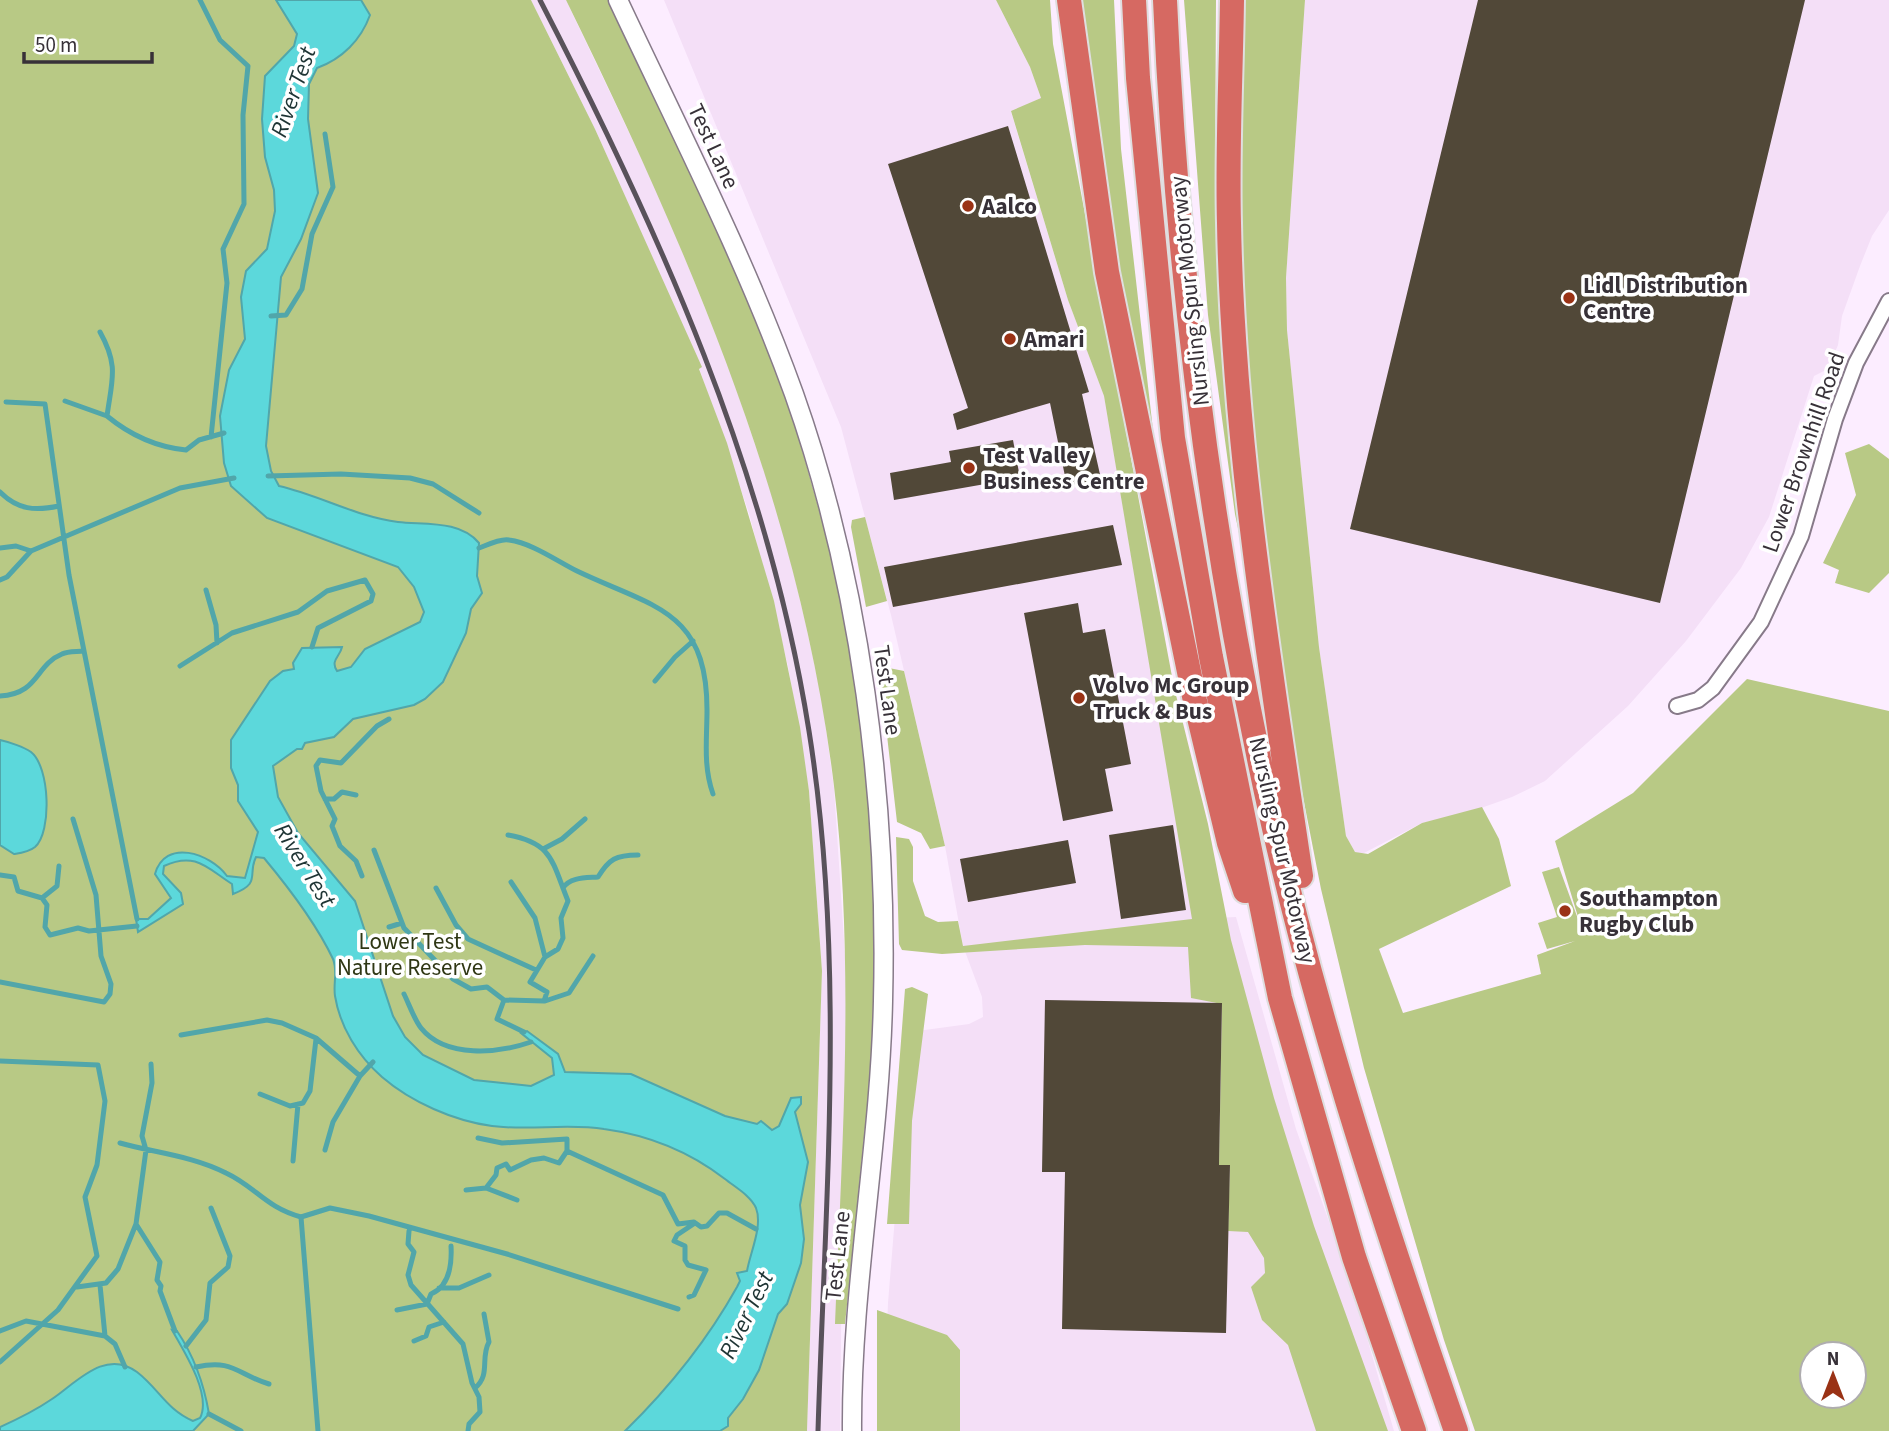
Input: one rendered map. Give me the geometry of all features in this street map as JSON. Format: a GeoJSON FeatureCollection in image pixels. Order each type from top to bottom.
{"type":"FeatureCollection","features":[{"type":"Feature","properties":{"kind":"highway"},"geometry":{"type":"LineString","coordinates":[[1069,0],[1107,272],[1163,551],[1229,843],[1280,998]]}},
{"type":"Feature","properties":{"kind":"highway","name":"Nursling Spur Motorway"},"geometry":{"type":"LineString","coordinates":[[1134,0],[1138,78],[1173,438],[1211,657],[1280,998],[1354,1257],[1414,1431]]}},
{"type":"Feature","properties":{"kind":"highway","name":"Nursling Spur Motorway"},"geometry":{"type":"LineString","coordinates":[[1165,0],[1178,210],[1218,522],[1244,678],[1274,826],[1375,1199],[1456,1431]]}},
{"type":"Feature","properties":{"kind":"highway"},"geometry":{"type":"LineString","coordinates":[[1232,0],[1229,223],[1237,361],[1253,531],[1318,994]]}},
{"type":"Feature","properties":{"kind":"street","name":"Test Lane"},"geometry":{"type":"LineString","coordinates":[[618,0],[730,236],[774,340],[812,449],[856,641],[879,822],[884,998],[879,1104],[852,1360],[852,1431]]}},
{"type":"Feature","properties":{"kind":"street","name":"Lower Brownhill Road"},"geometry":{"type":"LineString","coordinates":[[1677,706],[1698,700],[1713,688],[1761,622],[1801,536],[1835,419],[1856,363],[1889,301]]}},
{"type":"Feature","properties":{"kind":"shaded area"},"geometry":{"type":"Polygon","coordinates":[[[531,0],[566,0],[663,204],[728,365],[759,456],[781,521],[805,621],[822,700],[834,788],[846,971],[848,1178],[842,1251],[840,1431],[807,1431],[822,971],[809,791],[788,666],[749,513],[699,368],[701,367],[595,129],[531,0]]]}},
{"type":"Feature","properties":{"kind":"shaded area"},"geometry":{"type":"Polygon","coordinates":[[[664,0],[996,0],[1030,67],[1041,98],[1011,112],[1068,300],[1104,396],[1193,919],[1236,917],[1296,1129],[1351,1283],[1394,1431],[883,1431],[888,1303],[910,1032],[969,1024],[983,1017],[982,997],[963,946],[945,846],[891,615],[841,427],[664,0]]]}},
{"type":"Feature","properties":{"kind":"shaded area"},"geometry":{"type":"Polygon","coordinates":[[[1305,0],[1889,0],[1889,210],[1872,236],[1860,266],[1842,316],[1838,345],[1828,369],[1814,376],[1769,517],[1741,568],[1686,641],[1628,706],[1545,781],[1512,797],[1467,813],[1422,823],[1362,854],[1355,852],[1346,836],[1319,647],[1287,331],[1286,278],[1305,0]]]}},
{"type":"Feature","properties":{"kind":"green space","name":"Lower Test Nature Reserve"},"geometry":{"type":"Polygon","coordinates":[[[0,0],[531,0],[595,129],[702,367],[699,369],[727,443],[774,601],[800,727],[809,791],[822,971],[807,1431],[0,1431],[0,0]]]}},
{"type":"Feature","properties":{"kind":"green space"},"geometry":{"type":"Polygon","coordinates":[[[566,0],[609,0],[727,248],[766,341],[799,439],[837,574],[854,659],[873,815],[875,980],[870,1080],[845,1324],[835,1324],[845,1055],[844,920],[834,786],[818,682],[795,580],[767,480],[733,382],[655,189],[566,0]]]}},
{"type":"Feature","properties":{"kind":"green space"},"geometry":{"type":"Polygon","coordinates":[[[996,0],[1050,0],[1053,44],[1174,687],[1208,824],[1231,940],[1274,1098],[1314,1226],[1388,1431],[1316,1431],[1288,1345],[1262,1320],[1251,1287],[1265,1273],[1264,1258],[1248,1232],[1228,1231],[1230,1165],[1219,1165],[1222,1004],[1191,998],[1188,947],[1085,945],[942,954],[902,950],[899,944],[896,837],[909,839],[913,847],[913,881],[925,916],[938,922],[958,921],[963,946],[1192,919],[1104,396],[1068,300],[1011,111],[1041,98],[1030,67],[996,0]]]}},
{"type":"Feature","properties":{"kind":"green space"},"geometry":{"type":"Polygon","coordinates":[[[1081,0],[1114,0],[1121,149],[1153,430],[1162,476],[1159,478],[1131,346],[1081,0]]]}},
{"type":"Feature","properties":{"kind":"green space"},"geometry":{"type":"Polygon","coordinates":[[[1184,0],[1216,0],[1215,173],[1243,552],[1235,514],[1208,315],[1184,0]]]}},
{"type":"Feature","properties":{"kind":"green space"},"geometry":{"type":"Polygon","coordinates":[[[1237,0],[1305,0],[1286,278],[1287,330],[1319,647],[1346,836],[1355,852],[1368,854],[1422,823],[1482,807],[1499,839],[1511,886],[1379,949],[1403,1013],[1541,974],[1537,955],[1575,941],[1547,949],[1538,923],[1557,917],[1542,872],[1559,867],[1582,930],[1555,841],[1633,793],[1747,679],[1889,711],[1889,1431],[1475,1431],[1444,1340],[1364,1068],[1321,889],[1271,633],[1242,319],[1237,0]]]}},
{"type":"Feature","properties":{"kind":"green space"},"geometry":{"type":"Polygon","coordinates":[[[1869,444],[1889,459],[1889,573],[1869,593],[1835,583],[1839,570],[1823,563],[1856,495],[1845,453],[1869,444]]]}},
{"type":"Feature","properties":{"kind":"green space"},"geometry":{"type":"Polygon","coordinates":[[[865,517],[887,601],[866,607],[851,527],[852,520],[865,517]]]}},
{"type":"Feature","properties":{"kind":"green space"},"geometry":{"type":"Polygon","coordinates":[[[879,666],[904,671],[945,846],[930,849],[921,833],[897,822],[879,666]]]}},
{"type":"Feature","properties":{"kind":"green space"},"geometry":{"type":"Polygon","coordinates":[[[912,987],[928,994],[912,1121],[909,1224],[887,1224],[905,989],[912,987]]]}},
{"type":"Feature","properties":{"kind":"green space"},"geometry":{"type":"Polygon","coordinates":[[[877,1310],[947,1335],[960,1350],[960,1431],[877,1431],[877,1310]]]}},
{"type":"Feature","properties":{"kind":"water","name":"River Test"},"geometry":{"type":"Polygon","coordinates":[[[276,0],[361,0],[370,15],[349,48],[317,68],[309,84],[308,119],[318,193],[301,239],[281,277],[266,446],[271,471],[279,486],[353,511],[398,522],[462,530],[479,543],[477,576],[482,593],[471,609],[466,633],[443,682],[425,699],[414,705],[353,719],[334,737],[305,743],[302,749],[297,749],[273,766],[278,797],[298,833],[355,901],[393,1016],[405,1037],[423,1055],[474,1080],[531,1086],[554,1075],[552,1058],[521,1033],[527,1031],[558,1054],[565,1072],[631,1074],[725,1116],[757,1124],[761,1121],[772,1130],[779,1126],[791,1098],[801,1097],[801,1104],[795,1112],[808,1162],[800,1205],[804,1239],[801,1263],[787,1304],[778,1314],[759,1370],[743,1399],[728,1418],[728,1426],[720,1431],[625,1431],[686,1363],[737,1287],[740,1281],[737,1273],[747,1271],[757,1231],[758,1215],[754,1204],[742,1192],[712,1169],[652,1140],[590,1127],[520,1128],[463,1120],[434,1109],[393,1086],[373,1069],[351,1040],[337,1008],[333,959],[302,906],[264,858],[256,857],[251,882],[233,894],[232,884],[201,864],[185,860],[164,866],[163,874],[181,893],[183,904],[138,932],[136,919],[148,919],[171,898],[155,874],[160,863],[168,856],[188,853],[199,856],[210,861],[227,876],[245,878],[258,832],[238,801],[238,785],[231,768],[231,740],[270,681],[283,671],[294,669],[293,663],[302,648],[342,647],[335,667],[337,671],[351,667],[365,649],[420,622],[424,612],[414,587],[398,567],[267,518],[231,486],[224,463],[220,416],[229,370],[245,339],[241,297],[246,271],[267,249],[275,211],[274,190],[265,157],[262,119],[265,76],[294,46],[297,34],[276,0]]]}},
{"type":"Feature","properties":{"kind":"water"},"geometry":{"type":"Polygon","coordinates":[[[0,740],[31,752],[42,771],[45,785],[46,814],[40,839],[33,849],[14,854],[0,845],[0,740]]]}},
{"type":"Feature","properties":{"kind":"water"},"geometry":{"type":"Polygon","coordinates":[[[172,1330],[177,1331],[188,1350],[207,1403],[209,1414],[193,1431],[0,1431],[0,1427],[46,1403],[81,1377],[102,1366],[114,1364],[137,1372],[169,1405],[184,1416],[193,1421],[200,1418],[203,1408],[200,1386],[172,1330]]]}},
{"type":"Feature","properties":{"kind":"building","name":"Lidl Distribution Centre"},"geometry":{"type":"Polygon","coordinates":[[[1478,0],[1805,0],[1660,603],[1350,529],[1478,0]]]}},
{"type":"Feature","properties":{"kind":"building"},"geometry":{"type":"Polygon","coordinates":[[[1008,126],[1089,392],[1082,394],[1101,479],[1067,486],[1050,403],[957,430],[953,414],[968,408],[888,164],[1008,126]]]}},
{"type":"Feature","properties":{"kind":"building","name":"Test Valley Business Centre"},"geometry":{"type":"Polygon","coordinates":[[[1013,440],[1020,478],[894,500],[890,473],[951,462],[949,451],[1013,440]]]}},
{"type":"Feature","properties":{"kind":"building"},"geometry":{"type":"Polygon","coordinates":[[[1113,525],[1122,565],[893,607],[884,567],[1113,525]]]}},
{"type":"Feature","properties":{"kind":"building","name":"Volvo Mc Group Truck & Bus"},"geometry":{"type":"Polygon","coordinates":[[[1078,603],[1083,633],[1105,629],[1131,764],[1105,769],[1113,811],[1063,821],[1024,613],[1078,603]]]}},
{"type":"Feature","properties":{"kind":"building"},"geometry":{"type":"Polygon","coordinates":[[[1173,825],[1186,910],[1121,919],[1109,835],[1173,825]]]}},
{"type":"Feature","properties":{"kind":"building"},"geometry":{"type":"Polygon","coordinates":[[[1068,840],[1076,883],[968,902],[960,859],[1068,840]]]}},
{"type":"Feature","properties":{"kind":"building"},"geometry":{"type":"Polygon","coordinates":[[[1045,1000],[1222,1003],[1219,1165],[1230,1165],[1226,1333],[1062,1329],[1065,1172],[1042,1172],[1045,1000]]]}},
{"type":"Feature","properties":{"kind":"waterway"},"geometry":{"type":"LineString","coordinates":[[200,0],[220,40],[248,66],[243,115],[244,204],[223,249],[227,283],[211,437]]}},
{"type":"Feature","properties":{"kind":"waterway"},"geometry":{"type":"LineString","coordinates":[[271,316],[286,315],[302,289],[312,234],[333,187],[325,134]]}},
{"type":"Feature","properties":{"kind":"waterway"},"geometry":{"type":"LineString","coordinates":[[100,332],[110,354],[113,373],[107,416],[144,439],[186,450],[199,440],[224,433]]}},
{"type":"Feature","properties":{"kind":"waterway"},"geometry":{"type":"LineString","coordinates":[[65,401],[107,416]]}},
{"type":"Feature","properties":{"kind":"waterway"},"geometry":{"type":"LineString","coordinates":[[6,402],[45,404],[69,575],[137,919]]}},
{"type":"Feature","properties":{"kind":"waterway"},"geometry":{"type":"LineString","coordinates":[[268,476],[341,474],[410,478],[433,484],[479,513]]}},
{"type":"Feature","properties":{"kind":"waterway"},"geometry":{"type":"LineString","coordinates":[[0,548],[16,546],[31,551],[180,488],[234,478]]}},
{"type":"Feature","properties":{"kind":"waterway"},"geometry":{"type":"LineString","coordinates":[[0,492],[27,508],[59,506]]}},
{"type":"Feature","properties":{"kind":"waterway"},"geometry":{"type":"LineString","coordinates":[[479,548],[506,540],[527,545],[651,604],[670,616],[686,631],[697,651],[704,677],[707,763],[713,794]]}},
{"type":"Feature","properties":{"kind":"waterway"},"geometry":{"type":"LineString","coordinates":[[0,580],[7,577],[31,551]]}},
{"type":"Feature","properties":{"kind":"waterway"},"geometry":{"type":"LineString","coordinates":[[180,666],[232,633],[298,612],[327,591],[365,580],[373,594],[371,601],[318,628],[312,647]]}},
{"type":"Feature","properties":{"kind":"waterway"},"geometry":{"type":"LineString","coordinates":[[206,590],[216,625],[217,643]]}},
{"type":"Feature","properties":{"kind":"waterway"},"geometry":{"type":"LineString","coordinates":[[655,681],[693,641]]}},
{"type":"Feature","properties":{"kind":"waterway"},"geometry":{"type":"LineString","coordinates":[[0,696],[13,694],[30,685],[46,665],[62,654],[84,651]]}},
{"type":"Feature","properties":{"kind":"waterway"},"geometry":{"type":"LineString","coordinates":[[362,876],[356,861],[340,846],[332,826],[335,819],[321,791],[316,766],[320,760],[341,763],[377,726],[389,719]]}},
{"type":"Feature","properties":{"kind":"waterway"},"geometry":{"type":"LineString","coordinates":[[325,799],[334,799],[342,792],[356,795]]}},
{"type":"Feature","properties":{"kind":"waterway"},"geometry":{"type":"LineString","coordinates":[[0,982],[104,1002],[110,994],[111,984],[101,956],[96,895],[73,819]]}},
{"type":"Feature","properties":{"kind":"waterway"},"geometry":{"type":"LineString","coordinates":[[545,848],[562,839],[585,819]]}},
{"type":"Feature","properties":{"kind":"waterway"},"geometry":{"type":"LineString","coordinates":[[508,835],[534,843],[543,849],[554,865],[568,901],[561,918],[563,938],[558,949],[545,957],[530,982],[547,992],[544,1001],[504,1000],[497,1019],[524,1032]]}},
{"type":"Feature","properties":{"kind":"waterway"},"geometry":{"type":"LineString","coordinates":[[374,850],[404,928],[453,979],[471,989],[487,987],[504,1000]]}},
{"type":"Feature","properties":{"kind":"waterway"},"geometry":{"type":"LineString","coordinates":[[563,888],[574,880],[598,877],[614,859],[638,855]]}},
{"type":"Feature","properties":{"kind":"waterway"},"geometry":{"type":"LineString","coordinates":[[42,898],[57,886],[59,866]]}},
{"type":"Feature","properties":{"kind":"waterway"},"geometry":{"type":"LineString","coordinates":[[0,875],[14,877],[18,891],[42,898],[47,905],[45,927],[50,935],[78,928],[89,931],[137,926]]}},
{"type":"Feature","properties":{"kind":"waterway"},"geometry":{"type":"LineString","coordinates":[[511,882],[535,918],[545,957]]}},
{"type":"Feature","properties":{"kind":"waterway"},"geometry":{"type":"LineString","coordinates":[[436,888],[456,925],[468,939],[536,970]]}},
{"type":"Feature","properties":{"kind":"waterway"},"geometry":{"type":"LineString","coordinates":[[389,927],[402,923]]}},
{"type":"Feature","properties":{"kind":"waterway"},"geometry":{"type":"LineString","coordinates":[[545,1001],[569,993],[593,956]]}},
{"type":"Feature","properties":{"kind":"waterway"},"geometry":{"type":"LineString","coordinates":[[404,994],[421,1028],[444,1045],[458,1049],[489,1051],[531,1042]]}},
{"type":"Feature","properties":{"kind":"waterway"},"geometry":{"type":"LineString","coordinates":[[181,1035],[267,1020],[282,1023],[316,1038],[360,1076],[373,1062]]}},
{"type":"Feature","properties":{"kind":"waterway"},"geometry":{"type":"LineString","coordinates":[[260,1094],[290,1106],[303,1103],[310,1091],[316,1039]]}},
{"type":"Feature","properties":{"kind":"waterway"},"geometry":{"type":"LineString","coordinates":[[0,1061],[98,1065],[105,1101],[97,1165],[85,1197],[97,1256],[58,1310],[0,1362]]}},
{"type":"Feature","properties":{"kind":"waterway"},"geometry":{"type":"LineString","coordinates":[[151,1064],[152,1083],[142,1136],[146,1150],[136,1224],[160,1262],[157,1280],[175,1331]]}},
{"type":"Feature","properties":{"kind":"waterway"},"geometry":{"type":"LineString","coordinates":[[325,1150],[333,1122],[360,1076]]}},
{"type":"Feature","properties":{"kind":"waterway"},"geometry":{"type":"LineString","coordinates":[[293,1161],[298,1104]]}},
{"type":"Feature","properties":{"kind":"waterway"},"geometry":{"type":"LineString","coordinates":[[478,1138],[502,1143],[567,1139],[567,1151],[663,1195],[678,1224],[694,1222],[701,1227],[707,1226],[719,1213],[727,1213],[756,1229]]}},
{"type":"Feature","properties":{"kind":"waterway"},"geometry":{"type":"LineString","coordinates":[[120,1143],[213,1167],[236,1178],[278,1208],[301,1217],[318,1431]]}},
{"type":"Feature","properties":{"kind":"waterway"},"geometry":{"type":"LineString","coordinates":[[466,1190],[486,1188],[496,1175],[497,1168],[506,1164],[510,1170],[531,1160],[544,1158],[559,1163],[567,1151]]}},
{"type":"Feature","properties":{"kind":"waterway"},"geometry":{"type":"LineString","coordinates":[[486,1188],[517,1200]]}},
{"type":"Feature","properties":{"kind":"waterway"},"geometry":{"type":"LineString","coordinates":[[186,1346],[206,1320],[210,1283],[228,1267],[230,1256],[211,1208]]}},
{"type":"Feature","properties":{"kind":"waterway"},"geometry":{"type":"LineString","coordinates":[[301,1217],[330,1208],[369,1216],[507,1254],[678,1309]]}},
{"type":"Feature","properties":{"kind":"waterway"},"geometry":{"type":"LineString","coordinates":[[689,1297],[694,1295],[706,1270],[688,1265],[685,1260],[685,1246],[674,1241],[677,1235],[695,1223]]}},
{"type":"Feature","properties":{"kind":"waterway"},"geometry":{"type":"LineString","coordinates":[[77,1287],[106,1283],[118,1269],[136,1224]]}},
{"type":"Feature","properties":{"kind":"waterway"},"geometry":{"type":"LineString","coordinates":[[409,1231],[408,1244],[414,1252],[408,1275],[411,1285],[463,1344],[472,1383],[479,1397],[480,1412],[469,1424],[468,1431]]}},
{"type":"Feature","properties":{"kind":"waterway"},"geometry":{"type":"LineString","coordinates":[[397,1310],[427,1304],[431,1294],[446,1280],[451,1246]]}},
{"type":"Feature","properties":{"kind":"waterway"},"geometry":{"type":"LineString","coordinates":[[439,1288],[459,1288],[489,1275]]}},
{"type":"Feature","properties":{"kind":"waterway"},"geometry":{"type":"LineString","coordinates":[[100,1285],[105,1336]]}},
{"type":"Feature","properties":{"kind":"waterway"},"geometry":{"type":"LineString","coordinates":[[475,1388],[483,1378],[489,1342],[484,1314]]}},
{"type":"Feature","properties":{"kind":"waterway"},"geometry":{"type":"LineString","coordinates":[[0,1331],[26,1321],[105,1336],[115,1344],[125,1367]]}},
{"type":"Feature","properties":{"kind":"waterway"},"geometry":{"type":"LineString","coordinates":[[414,1341],[426,1336],[429,1327],[444,1322]]}},
{"type":"Feature","properties":{"kind":"waterway"},"geometry":{"type":"LineString","coordinates":[[196,1367],[227,1366],[269,1384]]}},
{"type":"Feature","properties":{"kind":"waterway"},"geometry":{"type":"LineString","coordinates":[[209,1414],[241,1431]]}},
{"type":"Feature","properties":{"kind":"railway"},"geometry":{"type":"LineString","coordinates":[[540,0],[627,176],[704,355],[738,447],[767,540],[791,635],[809,731],[820,818],[830,993],[828,1168],[818,1431]]}},
{"type":"Feature","properties":{"kind":"place","name":"Aalco"},"geometry":{"type":"Point","coordinates":[968,206]}},
{"type":"Feature","properties":{"kind":"place","name":"Lidl Distribution Centre"},"geometry":{"type":"Point","coordinates":[1569,298]}},
{"type":"Feature","properties":{"kind":"place","name":"Amari"},"geometry":{"type":"Point","coordinates":[1010,339]}},
{"type":"Feature","properties":{"kind":"place","name":"Test Valley Business Centre"},"geometry":{"type":"Point","coordinates":[969,468]}},
{"type":"Feature","properties":{"kind":"place","name":"Volvo Mc Group Truck & Bus"},"geometry":{"type":"Point","coordinates":[1079,698]}},
{"type":"Feature","properties":{"kind":"place","name":"Southampton Rugby Club"},"geometry":{"type":"Point","coordinates":[1565,911]}}]}
